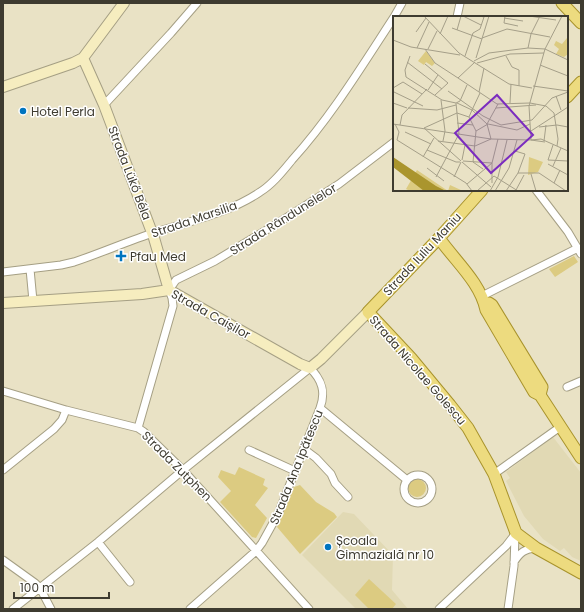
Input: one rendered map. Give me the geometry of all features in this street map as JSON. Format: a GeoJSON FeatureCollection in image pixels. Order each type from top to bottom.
{"type":"FeatureCollection","features":[{"type":"Feature","properties":{"kind":"main road"},"geometry":{"type":"LineString","coordinates":[[3,87],[73,63],[83,58],[124,3]]}},
{"type":"Feature","properties":{"kind":"main road"},"geometry":{"type":"LineString","coordinates":[[562,3],[581,23]]}},
{"type":"Feature","properties":{"kind":"main road","name":"Strada Lükő Béla"},"geometry":{"type":"LineString","coordinates":[[83,58],[104,104],[153,234],[169,290]]}},
{"type":"Feature","properties":{"kind":"main road"},"geometry":{"type":"LineString","coordinates":[[568,96],[581,82]]}},
{"type":"Feature","properties":{"kind":"main road","name":"Strada Iuliu Maniu"},"geometry":{"type":"LineString","coordinates":[[310,368],[368,312],[481,191]]}},
{"type":"Feature","properties":{"kind":"main road"},"geometry":{"type":"LineString","coordinates":[[438,238],[465,271],[483,297],[492,305],[542,387],[540,395],[581,458]]}},
{"type":"Feature","properties":{"kind":"main road","name":"Strada Caișilor"},"geometry":{"type":"LineString","coordinates":[[3,303],[142,294],[169,290],[300,364],[310,368]]}},
{"type":"Feature","properties":{"kind":"main road","name":"Strada Nicolae Golescu"},"geometry":{"type":"LineString","coordinates":[[368,312],[411,358],[468,428],[494,474],[516,532]]}},
{"type":"Feature","properties":{"kind":"main road"},"geometry":{"type":"LineString","coordinates":[[516,532],[536,548],[581,573]]}},
{"type":"Feature","properties":{"kind":"street"},"geometry":{"type":"LineString","coordinates":[[104,104],[171,33],[196,3]]}},
{"type":"Feature","properties":{"kind":"street","name":"Strada Marsilia"},"geometry":{"type":"LineString","coordinates":[[395,16],[402,3]]}},
{"type":"Feature","properties":{"kind":"street"},"geometry":{"type":"LineString","coordinates":[[457,16],[460,3]]}},
{"type":"Feature","properties":{"kind":"street","name":"Strada Marsilia"},"geometry":{"type":"LineString","coordinates":[[3,272],[66,264],[196,221],[224,210],[261,192],[306,145],[356,76],[393,19]]}},
{"type":"Feature","properties":{"kind":"street","name":"Strada Rândunelelor"},"geometry":{"type":"LineString","coordinates":[[169,290],[176,280],[215,261],[266,231],[339,184],[393,143]]}},
{"type":"Feature","properties":{"kind":"street"},"geometry":{"type":"LineString","coordinates":[[483,297],[579,251],[568,232],[537,191]]}},
{"type":"Feature","properties":{"kind":"street"},"geometry":{"type":"LineString","coordinates":[[30,269],[33,301]]}},
{"type":"Feature","properties":{"kind":"street"},"geometry":{"type":"LineString","coordinates":[[138,428],[173,306],[169,290]]}},
{"type":"Feature","properties":{"kind":"street"},"geometry":{"type":"LineString","coordinates":[[13,609],[98,542],[183,470],[310,368]]}},
{"type":"Feature","properties":{"kind":"street","name":"Strada Ana Ipătescu"},"geometry":{"type":"LineString","coordinates":[[190,609],[256,551],[276,519],[323,398],[323,388],[319,378],[310,368]]}},
{"type":"Feature","properties":{"kind":"street"},"geometry":{"type":"LineString","coordinates":[[567,387],[581,381]]}},
{"type":"Feature","properties":{"kind":"street","name":"Strada Zutphen"},"geometry":{"type":"LineString","coordinates":[[3,391],[66,410],[138,428],[144,432],[183,470],[306,608]]}},
{"type":"Feature","properties":{"kind":"street"},"geometry":{"type":"LineString","coordinates":[[320,408],[407,480]]}},
{"type":"Feature","properties":{"kind":"street"},"geometry":{"type":"LineString","coordinates":[[3,470],[54,429],[62,420],[66,410]]}},
{"type":"Feature","properties":{"kind":"street"},"geometry":{"type":"LineString","coordinates":[[494,474],[560,427]]}},
{"type":"Feature","properties":{"kind":"street"},"geometry":{"type":"LineString","coordinates":[[304,449],[316,458],[331,474],[335,484],[348,497]]}},
{"type":"Feature","properties":{"kind":"street"},"geometry":{"type":"LineString","coordinates":[[249,450],[295,471]]}},
{"type":"Feature","properties":{"kind":"street"},"geometry":{"type":"LineString","coordinates":[[419,474],[428,478],[432,486],[432,490],[428,498],[420,503],[411,501],[404,490],[407,480],[414,475],[419,474]]}},
{"type":"Feature","properties":{"kind":"street"},"geometry":{"type":"LineString","coordinates":[[508,609],[516,532]]}},
{"type":"Feature","properties":{"kind":"street"},"geometry":{"type":"LineString","coordinates":[[439,609],[506,546],[516,532]]}},
{"type":"Feature","properties":{"kind":"street"},"geometry":{"type":"LineString","coordinates":[[98,542],[130,582]]}},
{"type":"Feature","properties":{"kind":"street"},"geometry":{"type":"LineString","coordinates":[[514,562],[518,555],[523,551],[536,548]]}},
{"type":"Feature","properties":{"kind":"street"},"geometry":{"type":"LineString","coordinates":[[3,560],[40,588],[51,609]]}},
{"type":"Feature","properties":{"kind":"shaded area"},"geometry":{"type":"Polygon","coordinates":[[[574,256],[578,262],[555,277],[549,269],[574,256]]]}},
{"type":"Feature","properties":{"kind":"shaded area"},"geometry":{"type":"Polygon","coordinates":[[[553,437],[581,473],[581,561],[572,557],[564,548],[560,551],[543,539],[524,516],[506,481],[510,478],[506,472],[553,437]]]}},
{"type":"Feature","properties":{"kind":"shaded area"},"geometry":{"type":"Polygon","coordinates":[[[239,467],[265,479],[263,485],[268,488],[255,505],[267,518],[256,538],[252,537],[220,502],[231,491],[218,477],[221,470],[235,475],[239,467]]]}},
{"type":"Feature","properties":{"kind":"shaded area"},"geometry":{"type":"Polygon","coordinates":[[[417,479],[423,482],[426,488],[423,494],[417,497],[411,494],[408,488],[411,482],[417,479]]]}},
{"type":"Feature","properties":{"kind":"shaded area"},"geometry":{"type":"Polygon","coordinates":[[[300,485],[316,502],[334,513],[337,517],[300,554],[277,527],[294,487],[300,485]]]}},
{"type":"Feature","properties":{"kind":"shaded area"},"geometry":{"type":"Polygon","coordinates":[[[343,512],[354,514],[393,555],[392,590],[408,609],[356,609],[302,555],[343,512]]]}},
{"type":"Feature","properties":{"kind":"shaded area"},"geometry":{"type":"Polygon","coordinates":[[[369,579],[396,604],[392,609],[369,609],[355,595],[369,579]]]}},
{"type":"Feature","properties":{"kind":"place","name":"Hotel Perla"},"geometry":{"type":"Point","coordinates":[23,111]}},
{"type":"Feature","properties":{"kind":"place","name":"Pfau Med"},"geometry":{"type":"Point","coordinates":[121,256]}},
{"type":"Feature","properties":{"kind":"place","name":"Școala Gimnazială nr 10"},"geometry":{"type":"Point","coordinates":[328,547]}}]}
